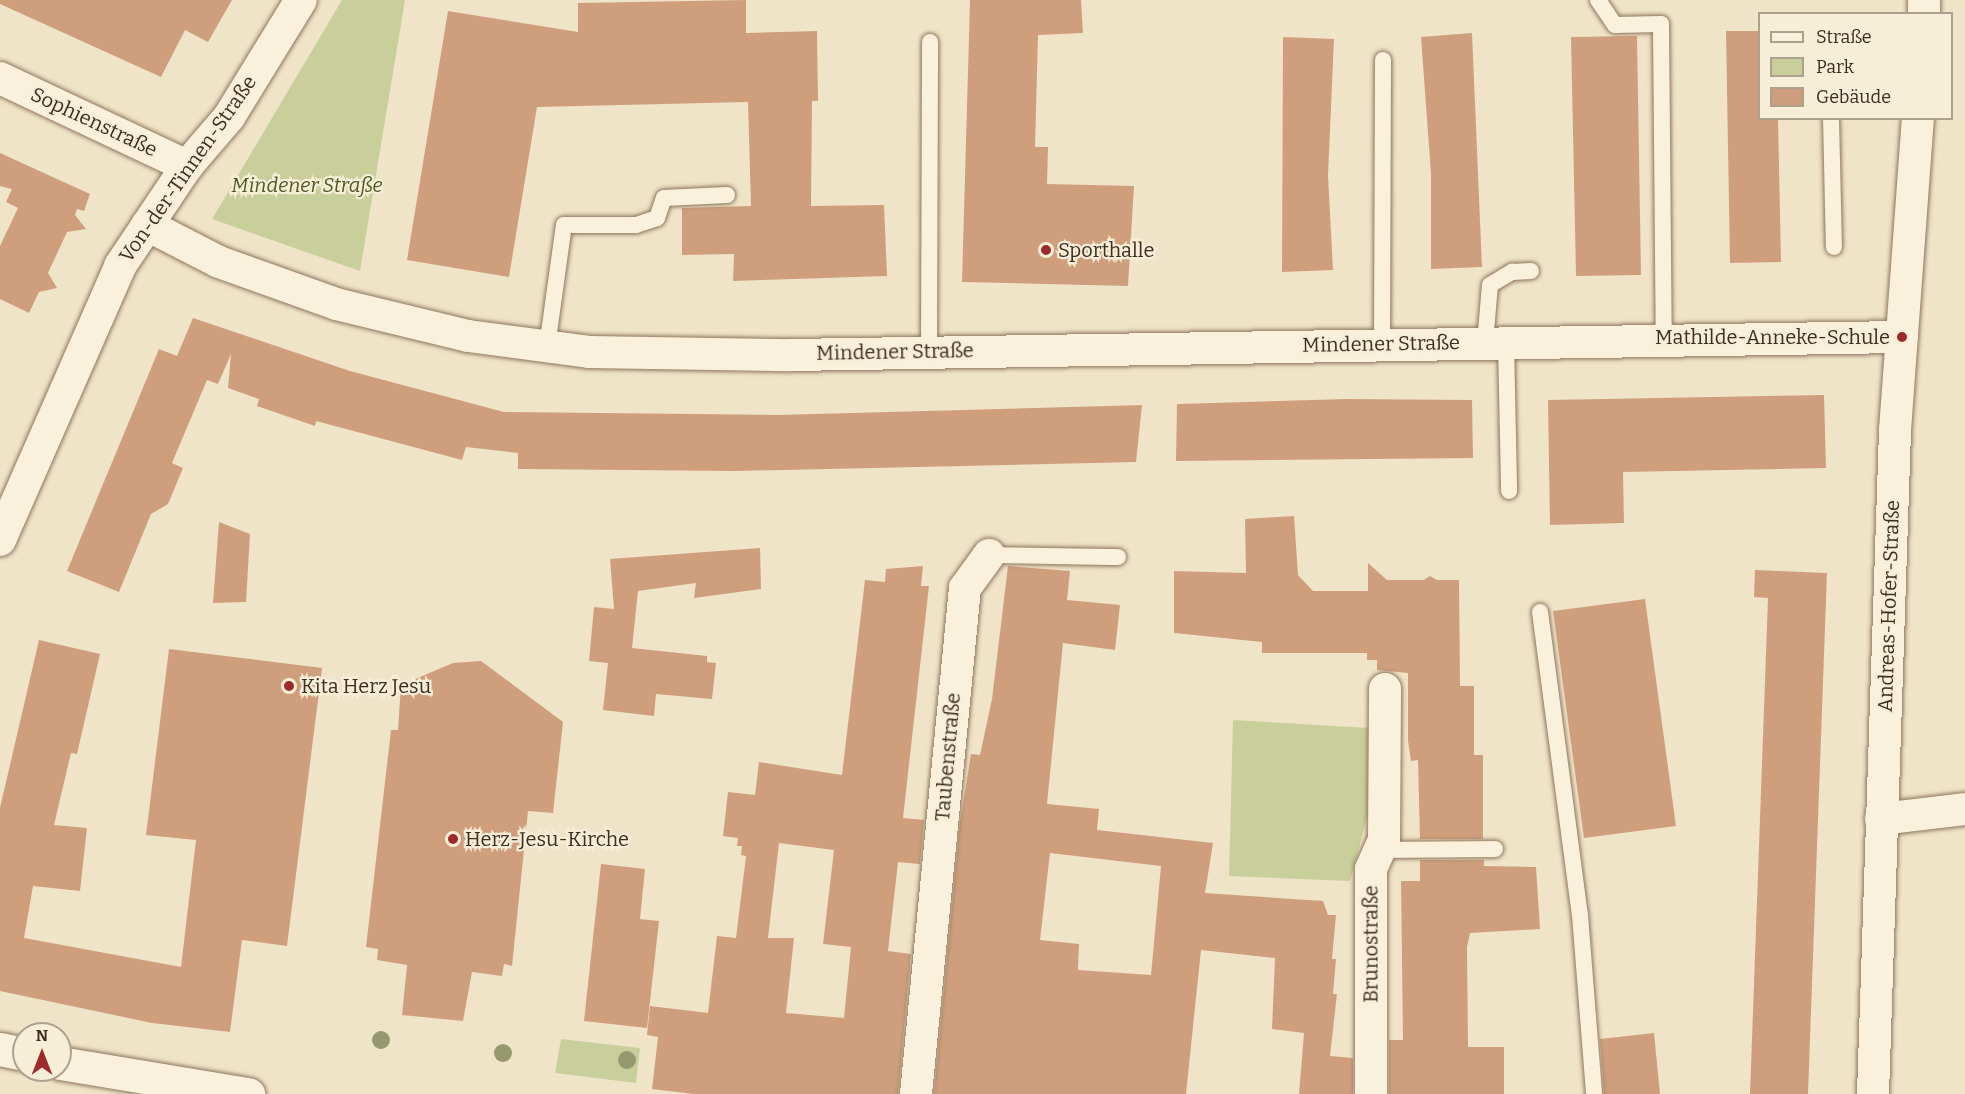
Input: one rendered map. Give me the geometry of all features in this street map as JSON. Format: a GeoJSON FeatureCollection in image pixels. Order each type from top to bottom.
{"type":"FeatureCollection","features":[{"type":"Feature","properties":{"kind":"main road"},"geometry":{"type":"LineString","coordinates":[[72,1065],[248,1094]]}},
{"type":"Feature","properties":{"kind":"street","name":"Von-der-Tinnen-Straße"},"geometry":{"type":"LineString","coordinates":[[0,540],[120,266],[187,166],[229,117],[301,0]]}},
{"type":"Feature","properties":{"kind":"street","name":"Sophienstraße"},"geometry":{"type":"LineString","coordinates":[[0,78],[187,166]]}},
{"type":"Feature","properties":{"kind":"street","name":"Andreas-Hofer-Straße"},"geometry":{"type":"LineString","coordinates":[[1873,1094],[1881,819],[1902,336],[1918,120]]}},
{"type":"Feature","properties":{"kind":"street","name":"Mindener Straße"},"geometry":{"type":"LineString","coordinates":[[147,225],[219,262],[336,304],[468,336],[547,347],[649,355],[1902,336]]}},
{"type":"Feature","properties":{"kind":"street","name":"Taubenstraße"},"geometry":{"type":"LineString","coordinates":[[916,1094],[965,588],[989,555]]}},
{"type":"Feature","properties":{"kind":"street","name":"Brunostraße"},"geometry":{"type":"LineString","coordinates":[[1371,1094],[1371,869],[1384,840],[1385,689]]}},
{"type":"Feature","properties":{"kind":"street"},"geometry":{"type":"LineString","coordinates":[[1881,819],[1965,809]]}},
{"type":"Feature","properties":{"kind":"lane"},"geometry":{"type":"LineString","coordinates":[[1598,0],[1615,25],[1661,24],[1664,340]]}},
{"type":"Feature","properties":{"kind":"lane"},"geometry":{"type":"LineString","coordinates":[[929,350],[930,42]]}},
{"type":"Feature","properties":{"kind":"lane"},"geometry":{"type":"LineString","coordinates":[[1382,344],[1383,60]]}},
{"type":"Feature","properties":{"kind":"lane"},"geometry":{"type":"LineString","coordinates":[[1831,120],[1834,247]]}},
{"type":"Feature","properties":{"kind":"lane"},"geometry":{"type":"LineString","coordinates":[[547,347],[564,225],[636,225],[657,218],[664,198],[727,195]]}},
{"type":"Feature","properties":{"kind":"lane"},"geometry":{"type":"LineString","coordinates":[[1509,491],[1490,285],[1512,272],[1531,271]]}},
{"type":"Feature","properties":{"kind":"lane","name":"Taubenstraße"},"geometry":{"type":"LineString","coordinates":[[989,555],[1118,557]]}},
{"type":"Feature","properties":{"kind":"lane"},"geometry":{"type":"LineString","coordinates":[[1540,612],[1580,915],[1594,1094]]}},
{"type":"Feature","properties":{"kind":"lane"},"geometry":{"type":"LineString","coordinates":[[1380,850],[1495,849]]}},
{"type":"Feature","properties":{"kind":"green space","name":"Mindener Straße"},"geometry":{"type":"Polygon","coordinates":[[[342,0],[405,0],[360,271],[212,219],[342,0]]]}},
{"type":"Feature","properties":{"kind":"green space"},"geometry":{"type":"Polygon","coordinates":[[[1233,720],[1370,728],[1371,802],[1350,881],[1229,876],[1233,720]]]}},
{"type":"Feature","properties":{"kind":"green space"},"geometry":{"type":"Polygon","coordinates":[[[561,1039],[640,1048],[636,1083],[555,1073],[561,1039]]]}},
{"type":"Feature","properties":{"kind":"building"},"geometry":{"type":"Polygon","coordinates":[[[0,0],[232,0],[208,42],[185,30],[161,77],[0,4],[0,0]]]}},
{"type":"Feature","properties":{"kind":"building"},"geometry":{"type":"Polygon","coordinates":[[[746,0],[746,33],[817,31],[818,101],[812,101],[811,206],[884,205],[887,276],[733,281],[734,254],[682,255],[682,208],[751,206],[748,102],[537,107],[509,277],[407,260],[448,11],[578,32],[578,3],[746,0]]]}},
{"type":"Feature","properties":{"kind":"building"},"geometry":{"type":"Polygon","coordinates":[[[970,0],[1081,0],[1083,33],[1038,35],[1035,147],[1048,147],[1047,184],[1134,186],[1128,286],[962,282],[970,0]]]}},
{"type":"Feature","properties":{"kind":"building"},"geometry":{"type":"Polygon","coordinates":[[[1726,31],[1758,31],[1758,120],[1778,120],[1781,262],[1730,263],[1726,31]]]}},
{"type":"Feature","properties":{"kind":"building"},"geometry":{"type":"Polygon","coordinates":[[[1472,33],[1482,267],[1431,269],[1431,174],[1421,37],[1472,33]]]}},
{"type":"Feature","properties":{"kind":"building"},"geometry":{"type":"Polygon","coordinates":[[[1637,36],[1641,275],[1576,276],[1571,37],[1637,36]]]}},
{"type":"Feature","properties":{"kind":"building"},"geometry":{"type":"Polygon","coordinates":[[[1283,37],[1334,39],[1328,176],[1333,270],[1282,272],[1283,37]]]}},
{"type":"Feature","properties":{"kind":"building"},"geometry":{"type":"Polygon","coordinates":[[[0,153],[90,194],[84,211],[77,209],[75,215],[86,229],[67,232],[48,273],[57,288],[39,292],[29,313],[0,299],[0,246],[18,208],[6,202],[12,189],[0,186],[0,153]]]}},
{"type":"Feature","properties":{"kind":"building"},"geometry":{"type":"Polygon","coordinates":[[[193,318],[350,371],[504,412],[778,415],[1142,405],[1136,462],[735,471],[518,469],[518,453],[466,447],[462,460],[316,421],[315,426],[257,406],[259,399],[228,388],[231,354],[218,384],[207,380],[172,463],[183,468],[168,504],[151,514],[119,592],[67,571],[159,349],[177,356],[193,318]]]}},
{"type":"Feature","properties":{"kind":"building"},"geometry":{"type":"Polygon","coordinates":[[[1824,395],[1826,468],[1623,472],[1624,523],[1550,525],[1548,400],[1824,395]]]}},
{"type":"Feature","properties":{"kind":"building"},"geometry":{"type":"Polygon","coordinates":[[[1346,399],[1472,400],[1473,458],[1176,461],[1177,404],[1346,399]]]}},
{"type":"Feature","properties":{"kind":"building"},"geometry":{"type":"Polygon","coordinates":[[[1294,516],[1298,575],[1313,591],[1368,591],[1368,563],[1387,580],[1424,580],[1430,576],[1437,580],[1459,580],[1460,686],[1474,686],[1474,755],[1483,755],[1483,839],[1420,839],[1418,760],[1411,761],[1408,741],[1408,673],[1377,670],[1377,660],[1367,660],[1367,653],[1262,653],[1262,642],[1174,633],[1174,571],[1246,573],[1245,519],[1294,516]]]}},
{"type":"Feature","properties":{"kind":"building"},"geometry":{"type":"Polygon","coordinates":[[[219,522],[250,534],[246,602],[213,603],[219,522]]]}},
{"type":"Feature","properties":{"kind":"building"},"geometry":{"type":"Polygon","coordinates":[[[760,548],[761,589],[694,598],[696,583],[638,591],[632,648],[707,656],[707,662],[716,663],[712,699],[656,694],[654,716],[603,710],[608,663],[589,661],[594,607],[614,609],[610,559],[760,548]]]}},
{"type":"Feature","properties":{"kind":"building"},"geometry":{"type":"Polygon","coordinates":[[[923,566],[921,586],[929,586],[903,818],[924,820],[920,864],[898,862],[888,951],[911,954],[898,1094],[694,1094],[652,1089],[658,1037],[647,1035],[650,1006],[708,1013],[717,936],[736,938],[746,856],[741,855],[742,846],[737,846],[738,838],[723,836],[728,792],[755,795],[759,762],[842,775],[865,580],[885,582],[886,569],[923,566]],[[779,843],[768,938],[794,938],[786,1013],[844,1018],[851,947],[823,944],[834,850],[779,843]]]}},
{"type":"Feature","properties":{"kind":"building"},"geometry":{"type":"Polygon","coordinates":[[[1008,566],[1070,571],[1067,600],[1120,605],[1115,650],[1063,643],[1047,804],[1099,809],[1097,830],[1213,843],[1205,893],[1323,901],[1328,915],[1336,915],[1332,959],[1336,959],[1333,994],[1337,994],[1330,1056],[1353,1058],[1353,1094],[1299,1094],[1304,1033],[1272,1029],[1275,958],[1201,950],[1186,1094],[934,1094],[960,823],[971,754],[980,755],[992,699],[1008,566]],[[1050,853],[1040,940],[1079,944],[1078,970],[1151,975],[1161,866],[1050,853]]]}},
{"type":"Feature","properties":{"kind":"building"},"geometry":{"type":"Polygon","coordinates":[[[1755,570],[1827,573],[1808,1094],[1750,1094],[1768,598],[1754,597],[1755,570]]]}},
{"type":"Feature","properties":{"kind":"building"},"geometry":{"type":"Polygon","coordinates":[[[1645,599],[1676,826],[1584,838],[1553,611],[1645,599]]]}},
{"type":"Feature","properties":{"kind":"building"},"geometry":{"type":"Polygon","coordinates":[[[39,640],[100,654],[77,754],[71,753],[54,825],[87,828],[80,891],[33,886],[24,938],[181,967],[196,840],[146,835],[169,649],[322,668],[287,946],[242,940],[230,1032],[152,1023],[0,991],[0,808],[39,640]]]}},
{"type":"Feature","properties":{"kind":"building","name":"Herz-Jesu-Kirche"},"geometry":{"type":"Polygon","coordinates":[[[481,661],[563,722],[553,813],[528,811],[512,966],[504,964],[502,976],[472,972],[463,1021],[402,1015],[407,965],[377,960],[378,949],[366,947],[391,730],[398,730],[401,685],[453,663],[481,661]]]}},
{"type":"Feature","properties":{"kind":"building"},"geometry":{"type":"Polygon","coordinates":[[[1420,860],[1484,860],[1484,866],[1536,867],[1540,929],[1470,933],[1467,947],[1468,1047],[1504,1047],[1504,1094],[1389,1094],[1389,1040],[1403,1040],[1401,881],[1420,881],[1420,860]]]}},
{"type":"Feature","properties":{"kind":"building"},"geometry":{"type":"Polygon","coordinates":[[[601,864],[645,869],[640,919],[659,921],[647,1028],[584,1021],[601,864]]]}},
{"type":"Feature","properties":{"kind":"building"},"geometry":{"type":"Polygon","coordinates":[[[1654,1033],[1660,1094],[1604,1094],[1600,1039],[1654,1033]]]}},
{"type":"Feature","properties":{"kind":"place","name":"Sporthalle"},"geometry":{"type":"Point","coordinates":[1046,250]}},
{"type":"Feature","properties":{"kind":"place","name":"Mathilde-Anneke-Schule"},"geometry":{"type":"Point","coordinates":[1902,337]}},
{"type":"Feature","properties":{"kind":"place","name":"Kita Herz Jesu"},"geometry":{"type":"Point","coordinates":[289,686]}},
{"type":"Feature","properties":{"kind":"place","name":"Herz-Jesu-Kirche"},"geometry":{"type":"Point","coordinates":[453,839]}}]}
